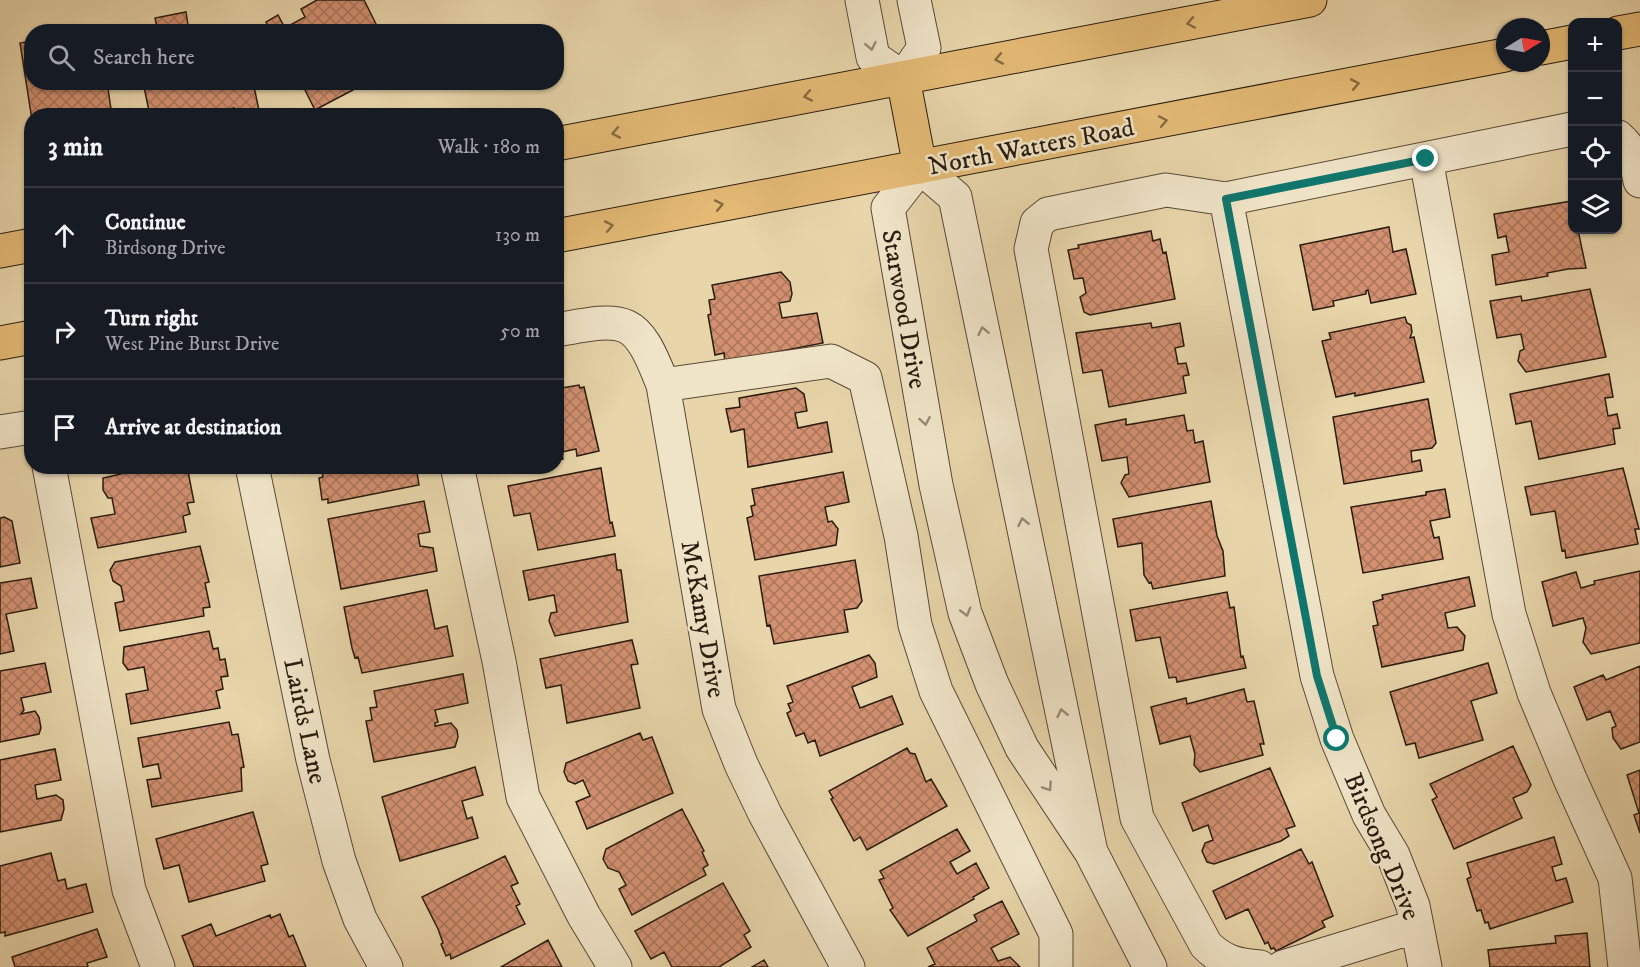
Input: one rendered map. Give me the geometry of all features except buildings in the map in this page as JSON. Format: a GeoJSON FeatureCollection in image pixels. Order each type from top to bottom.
{"type":"FeatureCollection","features":[{"type":"Feature","properties":{"kind":"main road"},"geometry":{"type":"LineString","coordinates":[[564,142],[1310,0]]}},
{"type":"Feature","properties":{"kind":"main road"},"geometry":{"type":"LineString","coordinates":[[1622,32],[1640,29]]}},
{"type":"Feature","properties":{"kind":"main road"},"geometry":{"type":"LineString","coordinates":[[1550,46],[1568,43]]}},
{"type":"Feature","properties":{"kind":"main road","name":"North Watters Road"},"geometry":{"type":"LineString","coordinates":[[564,234],[1496,57]]}},
{"type":"Feature","properties":{"kind":"main road"},"geometry":{"type":"LineString","coordinates":[[903,78],[920,167]]}},
{"type":"Feature","properties":{"kind":"main road"},"geometry":{"type":"LineString","coordinates":[[0,251],[24,246]]}},
{"type":"Feature","properties":{"kind":"main road"},"geometry":{"type":"LineString","coordinates":[[0,344],[24,339]]}},
{"type":"Feature","properties":{"kind":"street"},"geometry":{"type":"LineString","coordinates":[[862,0],[873,57],[903,78],[924,48],[914,0]]}},
{"type":"Feature","properties":{"kind":"street"},"geometry":{"type":"LineString","coordinates":[[1622,134],[1640,121]]}},
{"type":"Feature","properties":{"kind":"street"},"geometry":{"type":"LineString","coordinates":[[1260,967],[1234,965],[1217,957],[1206,945],[1137,818],[1031,249],[1037,223],[1048,214],[1166,190],[1226,199],[1568,130]]}},
{"type":"Feature","properties":{"kind":"street"},"geometry":{"type":"LineString","coordinates":[[1622,140],[1635,158],[1640,181]]}},
{"type":"Feature","properties":{"kind":"street"},"geometry":{"type":"LineString","coordinates":[[1426,159],[1509,614],[1534,693],[1570,780],[1615,878],[1624,967]]}},
{"type":"Feature","properties":{"kind":"street","name":"Starwood Drive"},"geometry":{"type":"LineString","coordinates":[[1091,852],[955,197],[920,167],[888,208],[936,485],[965,613],[992,684],[1022,748],[1091,852],[1150,967]]}},
{"type":"Feature","properties":{"kind":"street","name":"Birdsong Drive"},"geometry":{"type":"LineString","coordinates":[[1226,199],[1317,676],[1337,739],[1369,815],[1393,855],[1413,906],[1425,967]]}},
{"type":"Feature","properties":{"kind":"street","name":"McKamy Drive"},"geometry":{"type":"LineString","coordinates":[[564,329],[606,321],[623,325],[637,334],[648,347],[663,385],[719,708],[741,764],[765,814],[848,967]]}},
{"type":"Feature","properties":{"kind":"street"},"geometry":{"type":"LineString","coordinates":[[663,385],[831,361],[865,378],[901,536],[915,625],[936,691],[1056,934],[1056,967]]}},
{"type":"Feature","properties":{"kind":"street"},"geometry":{"type":"LineString","coordinates":[[0,432],[24,428]]}},
{"type":"Feature","properties":{"kind":"street"},"geometry":{"type":"LineString","coordinates":[[51,474],[129,890],[158,967]]}},
{"type":"Feature","properties":{"kind":"street","name":"Lairds Lane"},"geometry":{"type":"LineString","coordinates":[[254,474],[313,760],[339,861],[360,919],[386,967]]}},
{"type":"Feature","properties":{"kind":"street"},"geometry":{"type":"LineString","coordinates":[[459,474],[499,661],[523,797],[584,916],[615,967]]}},
{"type":"Feature","properties":{"kind":"street"},"geometry":{"type":"LineString","coordinates":[[1283,967],[1417,926]]}},
{"type":"Feature","properties":{"kind":"route"},"geometry":{"type":"LineString","coordinates":[[1337,739],[1317,676],[1226,199],[1426,159]]}}]}
